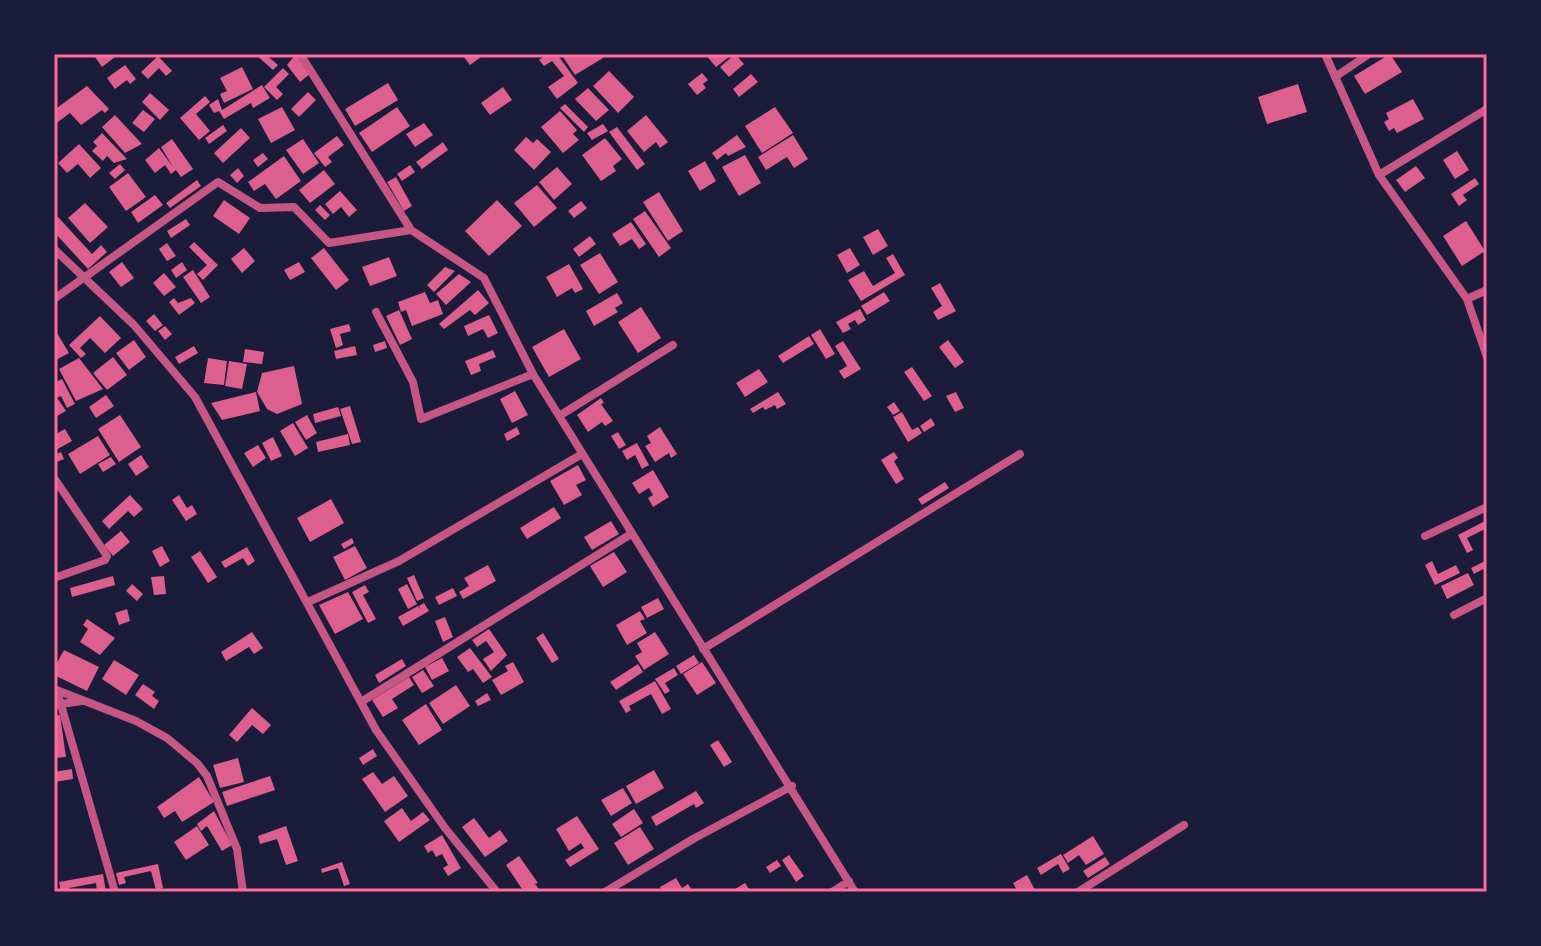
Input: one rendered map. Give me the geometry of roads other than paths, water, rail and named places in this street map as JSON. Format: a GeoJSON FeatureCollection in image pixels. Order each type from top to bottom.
{"type":"FeatureCollection","features":[{"type":"Feature","properties":{"kind":"street"},"geometry":{"type":"LineString","coordinates":[[300,54],[411,230],[484,278],[533,374],[703,649],[792,786],[855,892]]}},
{"type":"Feature","properties":{"kind":"street"},"geometry":{"type":"LineString","coordinates":[[1325,54],[1379,175],[1467,299],[1487,357]]}},
{"type":"Feature","properties":{"kind":"street"},"geometry":{"type":"LineString","coordinates":[[1335,77],[1369,54]]}},
{"type":"Feature","properties":{"kind":"street"},"geometry":{"type":"LineString","coordinates":[[1379,175],[1487,109]]}},
{"type":"Feature","properties":{"kind":"street"},"geometry":{"type":"LineString","coordinates":[[54,299],[218,182],[260,208],[294,207],[329,243],[411,230]]}},
{"type":"Feature","properties":{"kind":"street"},"geometry":{"type":"LineString","coordinates":[[54,249],[134,325],[195,397],[376,730],[445,828],[497,892]]}},
{"type":"Feature","properties":{"kind":"street"},"geometry":{"type":"LineString","coordinates":[[1467,299],[1487,290]]}},
{"type":"Feature","properties":{"kind":"street"},"geometry":{"type":"LineString","coordinates":[[376,312],[413,382],[421,419],[533,374]]}},
{"type":"Feature","properties":{"kind":"street"},"geometry":{"type":"LineString","coordinates":[[559,416],[673,345]]}},
{"type":"Feature","properties":{"kind":"street"},"geometry":{"type":"LineString","coordinates":[[308,602],[399,561],[582,454]]}},
{"type":"Feature","properties":{"kind":"street"},"geometry":{"type":"LineString","coordinates":[[703,649],[1020,454]]}},
{"type":"Feature","properties":{"kind":"street"},"geometry":{"type":"LineString","coordinates":[[54,478],[107,556],[105,560],[54,578]]}},
{"type":"Feature","properties":{"kind":"street"},"geometry":{"type":"LineString","coordinates":[[1425,536],[1487,507]]}},
{"type":"Feature","properties":{"kind":"street"},"geometry":{"type":"LineString","coordinates":[[361,702],[631,534]]}},
{"type":"Feature","properties":{"kind":"street"},"geometry":{"type":"LineString","coordinates":[[1454,615],[1487,598]]}},
{"type":"Feature","properties":{"kind":"street"},"geometry":{"type":"LineString","coordinates":[[115,892],[57,705],[56,690],[136,721],[167,738],[197,763],[207,776],[237,849],[243,892]]}},
{"type":"Feature","properties":{"kind":"street"},"geometry":{"type":"LineString","coordinates":[[57,705],[83,701]]}},
{"type":"Feature","properties":{"kind":"street"},"geometry":{"type":"LineString","coordinates":[[605,892],[693,839],[792,786]]}},
{"type":"Feature","properties":{"kind":"street"},"geometry":{"type":"LineString","coordinates":[[1078,892],[1184,825]]}},
{"type":"Feature","properties":{"kind":"street"},"geometry":{"type":"LineString","coordinates":[[832,892],[849,881]]}}]}
